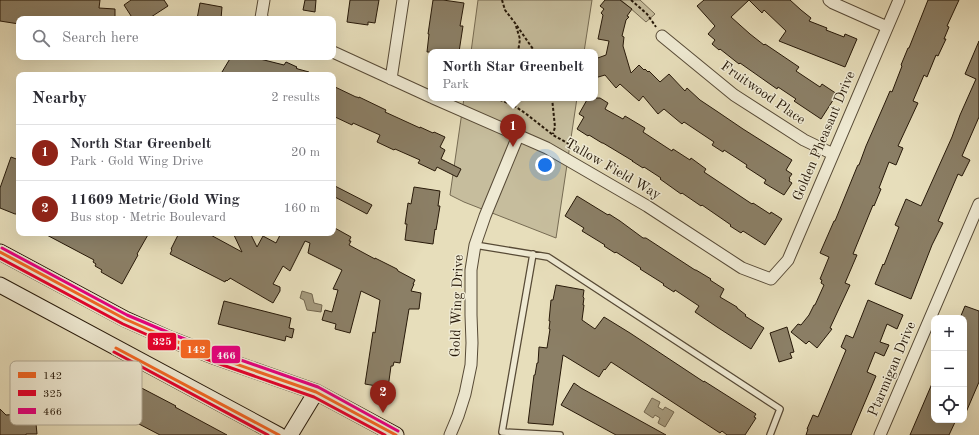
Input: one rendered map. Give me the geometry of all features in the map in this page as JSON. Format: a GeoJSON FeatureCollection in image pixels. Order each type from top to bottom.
{"type":"FeatureCollection","features":[{"type":"Feature","properties":{"kind":"main road"},"geometry":{"type":"LineString","coordinates":[[0,252],[125,319],[216,357],[316,392],[396,435]]}},
{"type":"Feature","properties":{"kind":"main road"},"geometry":{"type":"LineString","coordinates":[[0,285],[141,361]]}},
{"type":"Feature","properties":{"kind":"main road"},"geometry":{"type":"LineString","coordinates":[[142,361],[279,435]]}},
{"type":"Feature","properties":{"kind":"main road"},"geometry":{"type":"LineString","coordinates":[[290,435],[316,392]]}},
{"type":"Feature","properties":{"kind":"street"},"geometry":{"type":"LineString","coordinates":[[262,16],[264,0]]}},
{"type":"Feature","properties":{"kind":"street"},"geometry":{"type":"LineString","coordinates":[[391,79],[403,0]]}},
{"type":"Feature","properties":{"kind":"street"},"geometry":{"type":"LineString","coordinates":[[829,0],[888,27]]}},
{"type":"Feature","properties":{"kind":"street","name":"Golden Pheasant Drive"},"geometry":{"type":"LineString","coordinates":[[771,279],[788,260],[899,0]]}},
{"type":"Feature","properties":{"kind":"street","name":"Fruitwood Place"},"geometry":{"type":"LineString","coordinates":[[662,36],[734,95],[804,140],[833,154]]}},
{"type":"Feature","properties":{"kind":"street","name":"Tallow Field Way"},"geometry":{"type":"LineString","coordinates":[[336,53],[428,96]]}},
{"type":"Feature","properties":{"kind":"street","name":"Tallow Field Way"},"geometry":{"type":"LineString","coordinates":[[439,101],[547,148],[647,206],[742,268],[771,279]]}},
{"type":"Feature","properties":{"kind":"street","name":"Gold Wing Drive"},"geometry":{"type":"LineString","coordinates":[[450,435],[465,394],[471,365],[471,270],[475,245],[485,216],[518,136]]}},
{"type":"Feature","properties":{"kind":"street","name":"Ptarmigan Drive"},"geometry":{"type":"LineString","coordinates":[[880,435],[979,204]]}},
{"type":"Feature","properties":{"kind":"lane"},"geometry":{"type":"LineString","coordinates":[[475,245],[548,257],[780,409],[770,435]]}},
{"type":"Feature","properties":{"kind":"lane"},"geometry":{"type":"LineString","coordinates":[[533,254],[502,432],[560,435]]}},
{"type":"Feature","properties":{"kind":"path"},"geometry":{"type":"LineString","coordinates":[[502,0],[505,10],[533,49]]}},
{"type":"Feature","properties":{"kind":"path"},"geometry":{"type":"LineString","coordinates":[[631,0],[647,14],[662,36]]}},
{"type":"Feature","properties":{"kind":"path"},"geometry":{"type":"LineString","coordinates":[[515,23],[520,39],[518,49]]}},
{"type":"Feature","properties":{"kind":"path"},"geometry":{"type":"LineString","coordinates":[[503,101],[513,105],[553,135],[569,144]]}},
{"type":"Feature","properties":{"kind":"path"},"geometry":{"type":"LineString","coordinates":[[551,139],[555,127],[552,101]]}},
{"type":"Feature","properties":{"kind":"shaded area"},"geometry":{"type":"Polygon","coordinates":[[[478,0],[592,0],[584,49],[471,49],[478,0]]]}},
{"type":"Feature","properties":{"kind":"shaded area"},"geometry":{"type":"Polygon","coordinates":[[[621,0],[640,0],[655,14],[646,22],[621,0]]]}},
{"type":"Feature","properties":{"kind":"shaded area"},"geometry":{"type":"Polygon","coordinates":[[[464,101],[577,101],[556,238],[464,202],[450,195],[464,101]]]}},
{"type":"Feature","properties":{"kind":"shaded area"},"geometry":{"type":"Polygon","coordinates":[[[302,291],[312,294],[314,303],[322,305],[321,312],[307,310],[304,300],[300,298],[302,291]]]}},
{"type":"Feature","properties":{"kind":"shaded area"},"geometry":{"type":"Polygon","coordinates":[[[652,398],[660,402],[658,407],[663,410],[665,407],[674,412],[665,427],[658,423],[660,418],[655,415],[653,418],[644,412],[652,398]]]}},
{"type":"Feature","properties":{"kind":"building"},"geometry":{"type":"Polygon","coordinates":[[[0,0],[100,0],[99,8],[115,9],[115,16],[16,16],[16,24],[0,21],[0,0]]]}},
{"type":"Feature","properties":{"kind":"building"},"geometry":{"type":"Polygon","coordinates":[[[131,0],[164,0],[168,6],[153,16],[131,16],[124,5],[131,0]]]}},
{"type":"Feature","properties":{"kind":"building"},"geometry":{"type":"Polygon","coordinates":[[[305,0],[316,0],[315,12],[303,10],[305,0]]]}},
{"type":"Feature","properties":{"kind":"building"},"geometry":{"type":"Polygon","coordinates":[[[350,0],[379,0],[375,23],[368,22],[368,25],[347,22],[350,0]]]}},
{"type":"Feature","properties":{"kind":"building"},"geometry":{"type":"Polygon","coordinates":[[[433,0],[464,3],[460,26],[463,26],[459,49],[428,49],[427,52],[433,0]]]}},
{"type":"Feature","properties":{"kind":"building"},"geometry":{"type":"Polygon","coordinates":[[[605,0],[620,0],[632,9],[627,16],[629,17],[626,20],[622,36],[624,37],[623,46],[631,73],[639,65],[644,70],[649,71],[660,82],[669,74],[685,91],[687,88],[700,100],[792,160],[786,170],[792,174],[789,181],[792,183],[784,195],[764,183],[766,180],[746,167],[747,165],[724,150],[723,152],[712,145],[714,142],[684,122],[682,124],[664,109],[658,114],[643,96],[639,101],[620,84],[616,88],[605,75],[598,77],[598,58],[606,55],[609,41],[598,39],[603,15],[601,13],[604,9],[600,6],[605,0]]]}},
{"type":"Feature","properties":{"kind":"building"},"geometry":{"type":"Polygon","coordinates":[[[704,0],[749,0],[731,17],[764,45],[765,44],[799,67],[796,71],[820,87],[822,84],[837,94],[821,119],[794,101],[796,99],[778,87],[777,89],[712,44],[715,40],[708,34],[715,26],[697,6],[704,0]]]}},
{"type":"Feature","properties":{"kind":"building"},"geometry":{"type":"Polygon","coordinates":[[[749,0],[790,0],[811,18],[809,21],[844,37],[845,34],[857,39],[845,67],[779,41],[786,31],[764,10],[762,13],[749,0]]]}},
{"type":"Feature","properties":{"kind":"building"},"geometry":{"type":"Polygon","coordinates":[[[928,0],[959,0],[947,26],[949,27],[944,39],[946,39],[938,56],[936,55],[927,77],[924,75],[913,101],[918,103],[898,146],[903,148],[896,165],[889,162],[879,188],[881,189],[853,254],[857,255],[845,283],[850,285],[830,328],[832,329],[817,348],[809,341],[806,344],[791,332],[798,324],[801,325],[809,315],[824,285],[821,283],[822,280],[820,279],[829,257],[820,253],[890,91],[892,92],[902,66],[901,65],[928,0]]]}},
{"type":"Feature","properties":{"kind":"building"},"geometry":{"type":"Polygon","coordinates":[[[200,3],[222,7],[221,16],[198,16],[200,3]]]}},
{"type":"Feature","properties":{"kind":"building"},"geometry":{"type":"Polygon","coordinates":[[[979,41],[979,117],[962,156],[970,160],[962,176],[958,174],[938,221],[943,223],[932,245],[911,299],[875,284],[899,227],[895,225],[906,199],[921,206],[952,137],[976,79],[965,74],[979,41]]]}},
{"type":"Feature","properties":{"kind":"building"},"geometry":{"type":"Polygon","coordinates":[[[229,60],[264,60],[284,65],[286,62],[297,67],[296,68],[298,69],[309,72],[222,72],[229,60]]]}},
{"type":"Feature","properties":{"kind":"building"},"geometry":{"type":"Polygon","coordinates":[[[336,87],[386,110],[385,112],[420,128],[445,137],[440,147],[445,150],[441,159],[461,169],[457,177],[437,167],[435,171],[418,163],[420,160],[377,142],[380,135],[353,123],[352,125],[336,117],[336,87]]]}},
{"type":"Feature","properties":{"kind":"building"},"geometry":{"type":"Polygon","coordinates":[[[598,98],[600,98],[608,103],[605,109],[623,119],[625,116],[645,128],[643,132],[672,151],[673,149],[690,160],[691,158],[706,169],[704,172],[752,204],[753,203],[770,214],[771,212],[782,219],[765,245],[743,231],[741,233],[702,205],[701,206],[682,193],[681,194],[644,167],[643,168],[577,129],[584,117],[579,114],[586,101],[598,101],[598,98]]]}},
{"type":"Feature","properties":{"kind":"building"},"geometry":{"type":"Polygon","coordinates":[[[11,157],[16,159],[16,214],[0,208],[0,188],[11,157]]]}},
{"type":"Feature","properties":{"kind":"building"},"geometry":{"type":"Polygon","coordinates":[[[336,187],[372,205],[367,214],[336,198],[336,187]]]}},
{"type":"Feature","properties":{"kind":"building"},"geometry":{"type":"Polygon","coordinates":[[[414,187],[440,191],[438,206],[440,206],[433,244],[405,240],[407,224],[405,224],[408,203],[411,204],[414,187]]]}},
{"type":"Feature","properties":{"kind":"building"},"geometry":{"type":"Polygon","coordinates":[[[577,196],[608,215],[609,214],[643,238],[646,238],[711,279],[710,280],[724,289],[720,297],[737,307],[746,315],[745,316],[764,328],[751,349],[695,312],[699,306],[675,290],[674,292],[663,285],[664,284],[640,269],[641,268],[582,231],[584,228],[565,216],[577,196]]]}},
{"type":"Feature","properties":{"kind":"building"},"geometry":{"type":"Polygon","coordinates":[[[336,229],[351,237],[349,245],[397,269],[415,280],[411,291],[421,293],[419,309],[409,309],[400,363],[394,362],[393,366],[391,366],[388,388],[365,384],[373,332],[375,333],[380,300],[361,291],[350,333],[335,329],[336,324],[322,320],[325,310],[332,312],[338,290],[333,289],[342,270],[308,253],[310,243],[305,241],[290,271],[283,266],[273,284],[280,287],[280,291],[273,303],[230,278],[225,282],[170,254],[178,236],[213,236],[242,252],[234,236],[252,236],[257,247],[263,236],[276,243],[280,236],[336,236],[336,229]]]}},
{"type":"Feature","properties":{"kind":"building"},"geometry":{"type":"Polygon","coordinates":[[[49,236],[147,236],[122,284],[101,272],[102,270],[95,266],[96,264],[93,262],[94,260],[49,236]]]}},
{"type":"Feature","properties":{"kind":"building"},"geometry":{"type":"Polygon","coordinates":[[[556,285],[584,290],[582,320],[595,329],[604,317],[756,414],[754,417],[756,418],[745,435],[727,435],[722,431],[720,433],[611,362],[599,377],[563,355],[553,425],[528,423],[534,375],[538,363],[539,347],[547,348],[550,329],[549,321],[551,300],[553,300],[556,285]]]}},
{"type":"Feature","properties":{"kind":"building"},"geometry":{"type":"Polygon","coordinates":[[[868,300],[903,315],[897,329],[887,324],[880,342],[889,345],[884,356],[875,352],[867,372],[876,376],[851,435],[806,435],[813,415],[818,417],[846,350],[841,347],[846,335],[853,338],[868,300]]]}},
{"type":"Feature","properties":{"kind":"building"},"geometry":{"type":"Polygon","coordinates":[[[224,301],[291,318],[289,328],[294,329],[292,338],[286,336],[285,341],[218,324],[224,301]]]}},
{"type":"Feature","properties":{"kind":"building"},"geometry":{"type":"Polygon","coordinates":[[[965,306],[979,311],[979,382],[967,410],[967,315],[961,315],[965,306]]]}},
{"type":"Feature","properties":{"kind":"building"},"geometry":{"type":"Polygon","coordinates":[[[787,327],[794,352],[790,353],[792,358],[779,362],[770,333],[787,327]]]}},
{"type":"Feature","properties":{"kind":"building"},"geometry":{"type":"Polygon","coordinates":[[[574,383],[666,435],[616,435],[561,405],[574,383]]]}},
{"type":"Feature","properties":{"kind":"building"},"geometry":{"type":"Polygon","coordinates":[[[931,386],[931,423],[955,423],[949,435],[910,435],[931,386]]]}},
{"type":"Feature","properties":{"kind":"building"},"geometry":{"type":"Polygon","coordinates":[[[142,388],[227,435],[160,435],[141,425],[142,388]]]}},
{"type":"Feature","properties":{"kind":"building"},"geometry":{"type":"Polygon","coordinates":[[[0,409],[6,415],[10,415],[10,425],[36,425],[37,434],[0,435],[0,409]]]}},
{"type":"Feature","properties":{"kind":"transit line","name":"466"},"geometry":{"type":"LineString","coordinates":[[2,248],[127,315],[218,352],[318,387],[398,431]]}},
{"type":"Feature","properties":{"kind":"transit line","name":"142"},"geometry":{"type":"LineString","coordinates":[[0,252],[125,319],[216,357],[316,392],[396,435]]}},
{"type":"Feature","properties":{"kind":"transit line","name":"325"},"geometry":{"type":"LineString","coordinates":[[0,258],[123,324],[214,362],[314,397],[385,435]]}},
{"type":"Feature","properties":{"kind":"transit line","name":"142"},"geometry":{"type":"LineString","coordinates":[[116,348],[140,361]]}},
{"type":"Feature","properties":{"kind":"transit line","name":"325"},"geometry":{"type":"LineString","coordinates":[[114,352],[131,361]]}},
{"type":"Feature","properties":{"kind":"transit line","name":"142"},"geometry":{"type":"LineString","coordinates":[[142,362],[279,435]]}},
{"type":"Feature","properties":{"kind":"transit line","name":"325"},"geometry":{"type":"LineString","coordinates":[[142,367],[268,435]]}},
{"type":"Feature","properties":{"kind":"place","name":"North Star Greenbelt"},"geometry":{"type":"Point","coordinates":[513,147]}},
{"type":"Feature","properties":{"kind":"place","name":"11609 Metric/Gold Wing"},"geometry":{"type":"Point","coordinates":[383,413]}}]}
